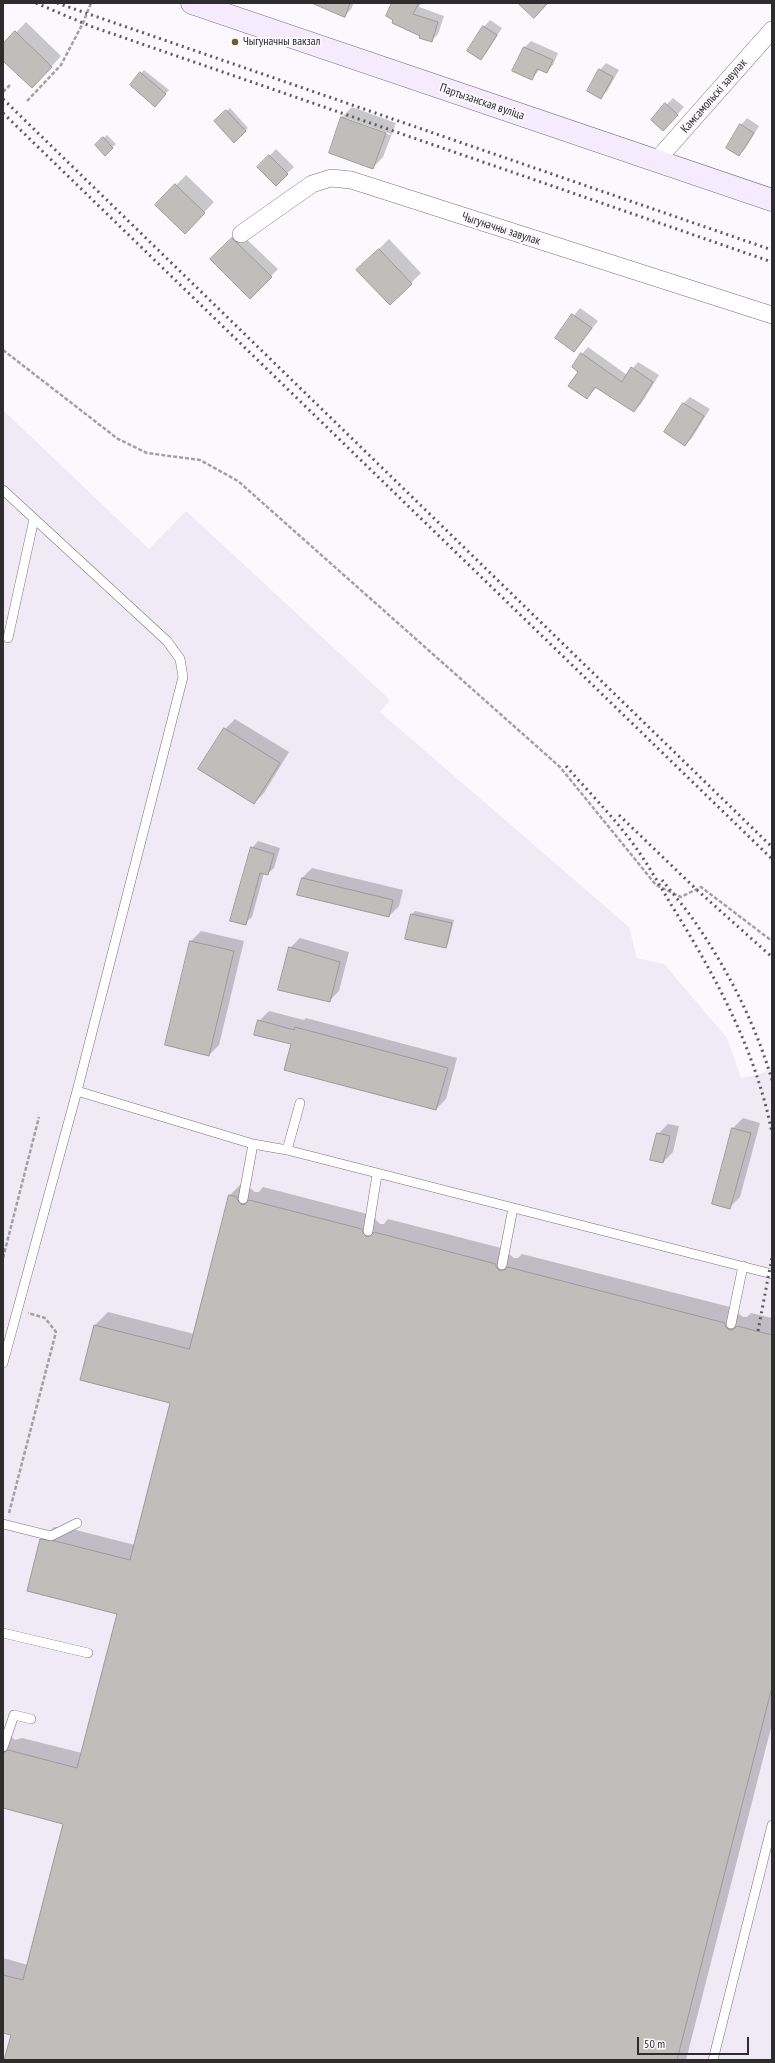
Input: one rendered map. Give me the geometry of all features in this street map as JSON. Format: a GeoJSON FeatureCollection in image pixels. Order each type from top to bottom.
{"type":"FeatureCollection","features":[{"type":"Feature","properties":{"kind":"street","name":"Партызанская вуліца"},"geometry":{"type":"LineString","coordinates":[[192,3],[772,200]]}},
{"type":"Feature","properties":{"kind":"street","name":"Камсамольскі завулак"},"geometry":{"type":"LineString","coordinates":[[656,161],[772,30]]}},
{"type":"Feature","properties":{"kind":"street","name":"Чыгуначны завулак"},"geometry":{"type":"LineString","coordinates":[[242,234],[312,184],[331,178],[351,180],[772,315]]}},
{"type":"Feature","properties":{"kind":"lane"},"geometry":{"type":"LineString","coordinates":[[3,490],[167,642],[180,659],[183,677],[76,1091],[16,1309],[3,1363]]}},
{"type":"Feature","properties":{"kind":"lane"},"geometry":{"type":"LineString","coordinates":[[8,638],[34,519]]}},
{"type":"Feature","properties":{"kind":"lane"},"geometry":{"type":"LineString","coordinates":[[76,1091],[253,1144],[287,1150],[377,1175],[772,1274]]}},
{"type":"Feature","properties":{"kind":"lane"},"geometry":{"type":"LineString","coordinates":[[287,1150],[300,1103]]}},
{"type":"Feature","properties":{"kind":"lane"},"geometry":{"type":"LineString","coordinates":[[243,1199],[253,1144]]}},
{"type":"Feature","properties":{"kind":"lane"},"geometry":{"type":"LineString","coordinates":[[368,1231],[377,1175]]}},
{"type":"Feature","properties":{"kind":"lane"},"geometry":{"type":"LineString","coordinates":[[502,1265],[513,1208]]}},
{"type":"Feature","properties":{"kind":"lane"},"geometry":{"type":"LineString","coordinates":[[730,1324],[743,1266]]}},
{"type":"Feature","properties":{"kind":"lane"},"geometry":{"type":"LineString","coordinates":[[4,1525],[51,1536],[77,1523]]}},
{"type":"Feature","properties":{"kind":"lane"},"geometry":{"type":"LineString","coordinates":[[3,1633],[88,1653]]}},
{"type":"Feature","properties":{"kind":"lane"},"geometry":{"type":"LineString","coordinates":[[3,1747],[14,1715],[31,1719]]}},
{"type":"Feature","properties":{"kind":"lane"},"geometry":{"type":"LineString","coordinates":[[713,2060],[772,1825]]}},
{"type":"Feature","properties":{"kind":"path"},"geometry":{"type":"LineString","coordinates":[[27,101],[62,65],[83,23],[91,3]]}},
{"type":"Feature","properties":{"kind":"path"},"geometry":{"type":"LineString","coordinates":[[3,92],[10,85]]}},
{"type":"Feature","properties":{"kind":"path"},"geometry":{"type":"LineString","coordinates":[[3,350],[118,439],[147,453],[200,460],[238,481],[560,767],[656,885],[681,897],[697,890],[700,887],[772,941]]}},
{"type":"Feature","properties":{"kind":"path"},"geometry":{"type":"LineString","coordinates":[[3,1258],[39,1117]]}},
{"type":"Feature","properties":{"kind":"path"},"geometry":{"type":"LineString","coordinates":[[4,1525],[56,1332],[45,1318],[16,1309]]}},
{"type":"Feature","properties":{"kind":"shaded area"},"geometry":{"type":"Polygon","coordinates":[[[3,410],[149,549],[186,511],[390,700],[380,712],[629,927],[637,958],[664,964],[727,1038],[741,1078],[756,1075],[772,1069],[772,2060],[3,2060],[3,410]]]}},
{"type":"Feature","properties":{"kind":"building"},"geometry":{"type":"Polygon","coordinates":[[[312,3],[350,3],[345,17],[312,3]]]}},
{"type":"Feature","properties":{"kind":"building"},"geometry":{"type":"Polygon","coordinates":[[[392,3],[419,3],[413,14],[438,22],[432,42],[419,38],[420,36],[392,23],[393,20],[386,16],[392,3]]]}},
{"type":"Feature","properties":{"kind":"building"},"geometry":{"type":"Polygon","coordinates":[[[518,3],[548,3],[534,18],[518,3]]]}},
{"type":"Feature","properties":{"kind":"building"},"geometry":{"type":"Polygon","coordinates":[[[483,26],[497,35],[481,60],[467,51],[483,26]]]}},
{"type":"Feature","properties":{"kind":"building"},"geometry":{"type":"Polygon","coordinates":[[[15,31],[52,67],[32,88],[3,61],[3,44],[15,31]]]}},
{"type":"Feature","properties":{"kind":"building"},"geometry":{"type":"Polygon","coordinates":[[[524,47],[553,60],[547,73],[537,69],[532,80],[512,71],[524,47]]]}},
{"type":"Feature","properties":{"kind":"building"},"geometry":{"type":"Polygon","coordinates":[[[599,69],[613,77],[601,99],[587,91],[599,69]]]}},
{"type":"Feature","properties":{"kind":"building"},"geometry":{"type":"Polygon","coordinates":[[[140,72],[166,94],[155,107],[130,85],[140,72]]]}},
{"type":"Feature","properties":{"kind":"building"},"geometry":{"type":"Polygon","coordinates":[[[665,103],[678,115],[663,131],[651,120],[665,103]]]}},
{"type":"Feature","properties":{"kind":"building"},"geometry":{"type":"Polygon","coordinates":[[[226,110],[246,131],[234,143],[214,121],[226,110]]]}},
{"type":"Feature","properties":{"kind":"building"},"geometry":{"type":"Polygon","coordinates":[[[341,117],[386,133],[373,169],[329,153],[341,117]]]}},
{"type":"Feature","properties":{"kind":"building"},"geometry":{"type":"Polygon","coordinates":[[[740,124],[754,133],[739,156],[726,148],[740,124]]]}},
{"type":"Feature","properties":{"kind":"building"},"geometry":{"type":"Polygon","coordinates":[[[103,137],[113,148],[105,156],[95,145],[103,137]]]}},
{"type":"Feature","properties":{"kind":"building"},"geometry":{"type":"Polygon","coordinates":[[[269,155],[288,174],[276,186],[257,167],[269,155]]]}},
{"type":"Feature","properties":{"kind":"building"},"geometry":{"type":"Polygon","coordinates":[[[175,184],[205,213],[185,234],[155,205],[175,184]]]}},
{"type":"Feature","properties":{"kind":"building"},"geometry":{"type":"Polygon","coordinates":[[[232,238],[272,277],[250,299],[210,259],[232,238]]]}},
{"type":"Feature","properties":{"kind":"building"},"geometry":{"type":"Polygon","coordinates":[[[379,249],[412,284],[390,305],[356,270],[379,249]]]}},
{"type":"Feature","properties":{"kind":"building"},"geometry":{"type":"Polygon","coordinates":[[[572,314],[592,328],[574,352],[555,338],[572,314]]]}},
{"type":"Feature","properties":{"kind":"building"},"geometry":{"type":"Polygon","coordinates":[[[581,353],[622,382],[631,367],[653,382],[634,412],[595,387],[587,399],[568,386],[578,372],[572,367],[581,353]]]}},
{"type":"Feature","properties":{"kind":"building"},"geometry":{"type":"Polygon","coordinates":[[[683,403],[704,416],[685,446],[664,432],[683,403]]]}},
{"type":"Feature","properties":{"kind":"building"},"geometry":{"type":"Polygon","coordinates":[[[224,728],[280,763],[254,804],[198,769],[224,728]]]}},
{"type":"Feature","properties":{"kind":"building"},"geometry":{"type":"Polygon","coordinates":[[[251,847],[274,854],[268,875],[260,873],[246,925],[230,921],[251,847]]]}},
{"type":"Feature","properties":{"kind":"building"},"geometry":{"type":"Polygon","coordinates":[[[302,878],[393,900],[389,917],[297,895],[302,878]]]}},
{"type":"Feature","properties":{"kind":"building"},"geometry":{"type":"Polygon","coordinates":[[[411,914],[452,923],[446,948],[405,939],[411,914]]]}},
{"type":"Feature","properties":{"kind":"building"},"geometry":{"type":"Polygon","coordinates":[[[190,941],[234,951],[209,1056],[165,1045],[190,941]]]}},
{"type":"Feature","properties":{"kind":"building"},"geometry":{"type":"Polygon","coordinates":[[[289,947],[340,962],[330,1002],[278,990],[289,947]]]}},
{"type":"Feature","properties":{"kind":"building"},"geometry":{"type":"Polygon","coordinates":[[[258,1020],[294,1030],[295,1027],[448,1068],[436,1110],[284,1070],[291,1044],[254,1035],[258,1020]]]}},
{"type":"Feature","properties":{"kind":"building"},"geometry":{"type":"Polygon","coordinates":[[[732,1128],[751,1133],[730,1209],[712,1204],[732,1128]]]}},
{"type":"Feature","properties":{"kind":"building"},"geometry":{"type":"Polygon","coordinates":[[[657,1133],[670,1136],[663,1163],[650,1160],[657,1133]]]}},
{"type":"Feature","properties":{"kind":"building"},"geometry":{"type":"Polygon","coordinates":[[[229,1195],[237,1197],[238,1201],[242,1205],[249,1200],[362,1229],[363,1233],[367,1237],[374,1232],[496,1264],[496,1267],[500,1271],[508,1267],[725,1323],[725,1326],[729,1330],[733,1330],[737,1326],[772,1335],[772,1687],[677,2060],[4,2060],[11,2035],[3,2033],[3,1975],[23,1980],[63,1824],[3,1808],[3,1753],[8,1750],[77,1768],[117,1614],[27,1591],[40,1539],[55,1541],[130,1560],[170,1403],[80,1380],[94,1325],[189,1349],[229,1195]]]}},
{"type":"Feature","properties":{"kind":"railway"},"geometry":{"type":"LineString","coordinates":[[36,3],[90,26],[772,262]]}},
{"type":"Feature","properties":{"kind":"railway"},"geometry":{"type":"LineString","coordinates":[[57,3],[772,250]]}},
{"type":"Feature","properties":{"kind":"railway"},"geometry":{"type":"LineString","coordinates":[[3,99],[772,847]]}},
{"type":"Feature","properties":{"kind":"railway"},"geometry":{"type":"LineString","coordinates":[[3,113],[772,859]]}},
{"type":"Feature","properties":{"kind":"railway"},"geometry":{"type":"LineString","coordinates":[[566,766],[610,815],[637,850],[704,960],[719,987],[745,1044],[756,1073],[772,1133]]}},
{"type":"Feature","properties":{"kind":"railway"},"geometry":{"type":"LineString","coordinates":[[619,815],[697,890],[772,957]]}},
{"type":"Feature","properties":{"kind":"railway"},"geometry":{"type":"LineString","coordinates":[[662,880],[695,922],[732,982],[750,1020],[766,1060],[772,1080]]}},
{"type":"Feature","properties":{"kind":"railway"},"geometry":{"type":"LineString","coordinates":[[758,1331],[772,1257]]}},
{"type":"Feature","properties":{"kind":"place","name":"Чыгуначны вакзал"},"geometry":{"type":"Point","coordinates":[235,42]}}]}
